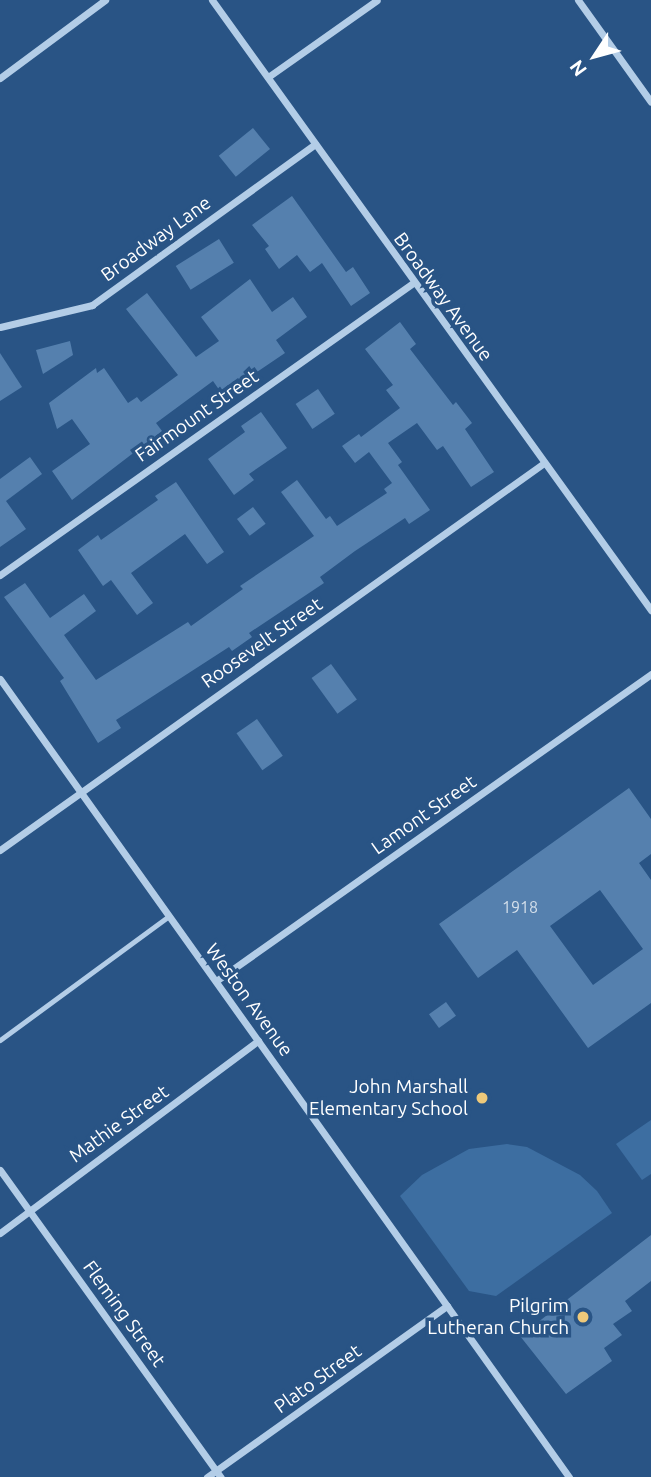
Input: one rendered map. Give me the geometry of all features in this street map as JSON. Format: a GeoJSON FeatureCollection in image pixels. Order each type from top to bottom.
{"type":"FeatureCollection","features":[{"type":"Feature","properties":{"kind":"street"},"geometry":{"type":"LineString","coordinates":[[0,78],[105,0]]}},
{"type":"Feature","properties":{"kind":"street","name":"Broadway Avenue"},"geometry":{"type":"LineString","coordinates":[[212,0],[413,283],[651,610]]}},
{"type":"Feature","properties":{"kind":"street"},"geometry":{"type":"LineString","coordinates":[[268,77],[377,0]]}},
{"type":"Feature","properties":{"kind":"street"},"geometry":{"type":"LineString","coordinates":[[578,0],[651,102]]}},
{"type":"Feature","properties":{"kind":"street","name":"Broadway Lane"},"geometry":{"type":"LineString","coordinates":[[0,327],[92,305],[315,144]]}},
{"type":"Feature","properties":{"kind":"street","name":"Fairmount Street"},"geometry":{"type":"LineString","coordinates":[[0,575],[413,283]]}},
{"type":"Feature","properties":{"kind":"street","name":"Roosevelt Street"},"geometry":{"type":"LineString","coordinates":[[0,850],[544,463]]}},
{"type":"Feature","properties":{"kind":"street","name":"Lamont Street"},"geometry":{"type":"LineString","coordinates":[[216,981],[651,674]]}},
{"type":"Feature","properties":{"kind":"street","name":"Weston Avenue"},"geometry":{"type":"LineString","coordinates":[[0,679],[569,1477]]}},
{"type":"Feature","properties":{"kind":"street","name":"Mathie Street"},"geometry":{"type":"LineString","coordinates":[[0,1233],[258,1041]]}},
{"type":"Feature","properties":{"kind":"street","name":"Fleming Street"},"geometry":{"type":"LineString","coordinates":[[0,1170],[219,1474]]}},
{"type":"Feature","properties":{"kind":"street","name":"Plato Street"},"geometry":{"type":"LineString","coordinates":[[207,1477],[219,1474],[447,1306]]}},
{"type":"Feature","properties":{"kind":"lane"},"geometry":{"type":"LineString","coordinates":[[0,1041],[169,916]]}},
{"type":"Feature","properties":{"kind":"shaded area"},"geometry":{"type":"Polygon","coordinates":[[[651,1120],[651,1174],[642,1180],[616,1144],[651,1120]]]}},
{"type":"Feature","properties":{"kind":"shaded area"},"geometry":{"type":"Polygon","coordinates":[[[507,1144],[527,1147],[580,1175],[597,1191],[612,1213],[496,1296],[469,1291],[400,1196],[422,1175],[469,1149],[507,1144]]]}},
{"type":"Feature","properties":{"kind":"building"},"geometry":{"type":"Polygon","coordinates":[[[253,128],[270,149],[236,177],[219,156],[253,128]]]}},
{"type":"Feature","properties":{"kind":"building"},"geometry":{"type":"Polygon","coordinates":[[[292,196],[346,272],[353,267],[370,293],[351,306],[322,263],[310,272],[297,255],[279,269],[265,249],[269,246],[252,225],[292,196]]]}},
{"type":"Feature","properties":{"kind":"building"},"geometry":{"type":"Polygon","coordinates":[[[219,239],[234,263],[191,290],[176,266],[219,239]]]}},
{"type":"Feature","properties":{"kind":"building"},"geometry":{"type":"Polygon","coordinates":[[[250,279],[272,312],[293,297],[307,317],[276,340],[285,353],[242,382],[238,378],[220,391],[213,381],[156,423],[162,431],[72,500],[52,471],[90,444],[72,419],[57,429],[49,403],[96,368],[97,373],[104,368],[128,403],[137,397],[141,402],[178,375],[126,309],[147,293],[196,357],[219,341],[201,317],[250,279]]]}},
{"type":"Feature","properties":{"kind":"building"},"geometry":{"type":"Polygon","coordinates":[[[400,322],[416,344],[410,349],[453,405],[456,402],[472,423],[465,429],[494,472],[471,487],[443,446],[437,450],[417,423],[388,443],[402,462],[398,465],[430,510],[409,524],[405,518],[355,551],[320,577],[324,583],[249,633],[252,637],[232,651],[229,647],[116,720],[121,728],[98,743],[60,681],[64,678],[4,597],[25,583],[50,618],[84,594],[96,611],[64,635],[96,680],[188,622],[191,626],[243,589],[240,586],[314,536],[281,492],[297,480],[326,519],[330,516],[337,526],[387,493],[384,489],[392,483],[369,452],[355,463],[342,446],[359,434],[361,437],[400,408],[386,390],[393,385],[365,349],[400,322]]]}},
{"type":"Feature","properties":{"kind":"building"},"geometry":{"type":"Polygon","coordinates":[[[70,341],[73,355],[43,374],[36,350],[70,341]]]}},
{"type":"Feature","properties":{"kind":"building"},"geometry":{"type":"Polygon","coordinates":[[[0,353],[22,387],[0,401],[0,353]]]}},
{"type":"Feature","properties":{"kind":"building"},"geometry":{"type":"Polygon","coordinates":[[[318,389],[335,414],[312,429],[296,404],[318,389]]]}},
{"type":"Feature","properties":{"kind":"building"},"geometry":{"type":"Polygon","coordinates":[[[261,412],[287,448],[249,474],[254,480],[234,495],[208,459],[245,432],[241,426],[261,412]]]}},
{"type":"Feature","properties":{"kind":"building"},"geometry":{"type":"Polygon","coordinates":[[[30,457],[42,474],[6,501],[26,529],[0,547],[0,479],[30,457]]]}},
{"type":"Feature","properties":{"kind":"building"},"geometry":{"type":"Polygon","coordinates":[[[176,482],[224,552],[207,564],[185,534],[131,573],[153,603],[137,615],[111,580],[103,586],[78,550],[98,535],[101,540],[158,500],[155,496],[176,482]]]}},
{"type":"Feature","properties":{"kind":"building"},"geometry":{"type":"Polygon","coordinates":[[[253,507],[266,524],[250,536],[237,519],[253,507]]]}},
{"type":"Feature","properties":{"kind":"building"},"geometry":{"type":"Polygon","coordinates":[[[331,664],[357,700],[337,714],[312,678],[331,664]]]}},
{"type":"Feature","properties":{"kind":"building"},"geometry":{"type":"Polygon","coordinates":[[[257,719],[283,756],[262,770],[237,733],[257,719]]]}},
{"type":"Feature","properties":{"kind":"building"},"geometry":{"type":"Polygon","coordinates":[[[629,788],[651,819],[651,854],[639,863],[651,880],[651,1003],[588,1048],[517,950],[478,978],[439,924],[629,788]],[[600,890],[550,926],[593,985],[643,949],[600,890]]]}},
{"type":"Feature","properties":{"kind":"building"},"geometry":{"type":"Polygon","coordinates":[[[446,1002],[456,1016],[439,1028],[429,1014],[446,1002]]]}},
{"type":"Feature","properties":{"kind":"building","name":"Pilgrim Lutheran Church"},"geometry":{"type":"Polygon","coordinates":[[[651,1235],[651,1281],[625,1301],[632,1311],[613,1324],[622,1335],[604,1348],[612,1361],[566,1394],[520,1336],[651,1235]]]}},
{"type":"Feature","properties":{"kind":"place","name":"John Marshall Elementary School"},"geometry":{"type":"Point","coordinates":[482,1098]}},
{"type":"Feature","properties":{"kind":"place","name":"Pilgrim Lutheran Church"},"geometry":{"type":"Point","coordinates":[583,1317]}}]}
